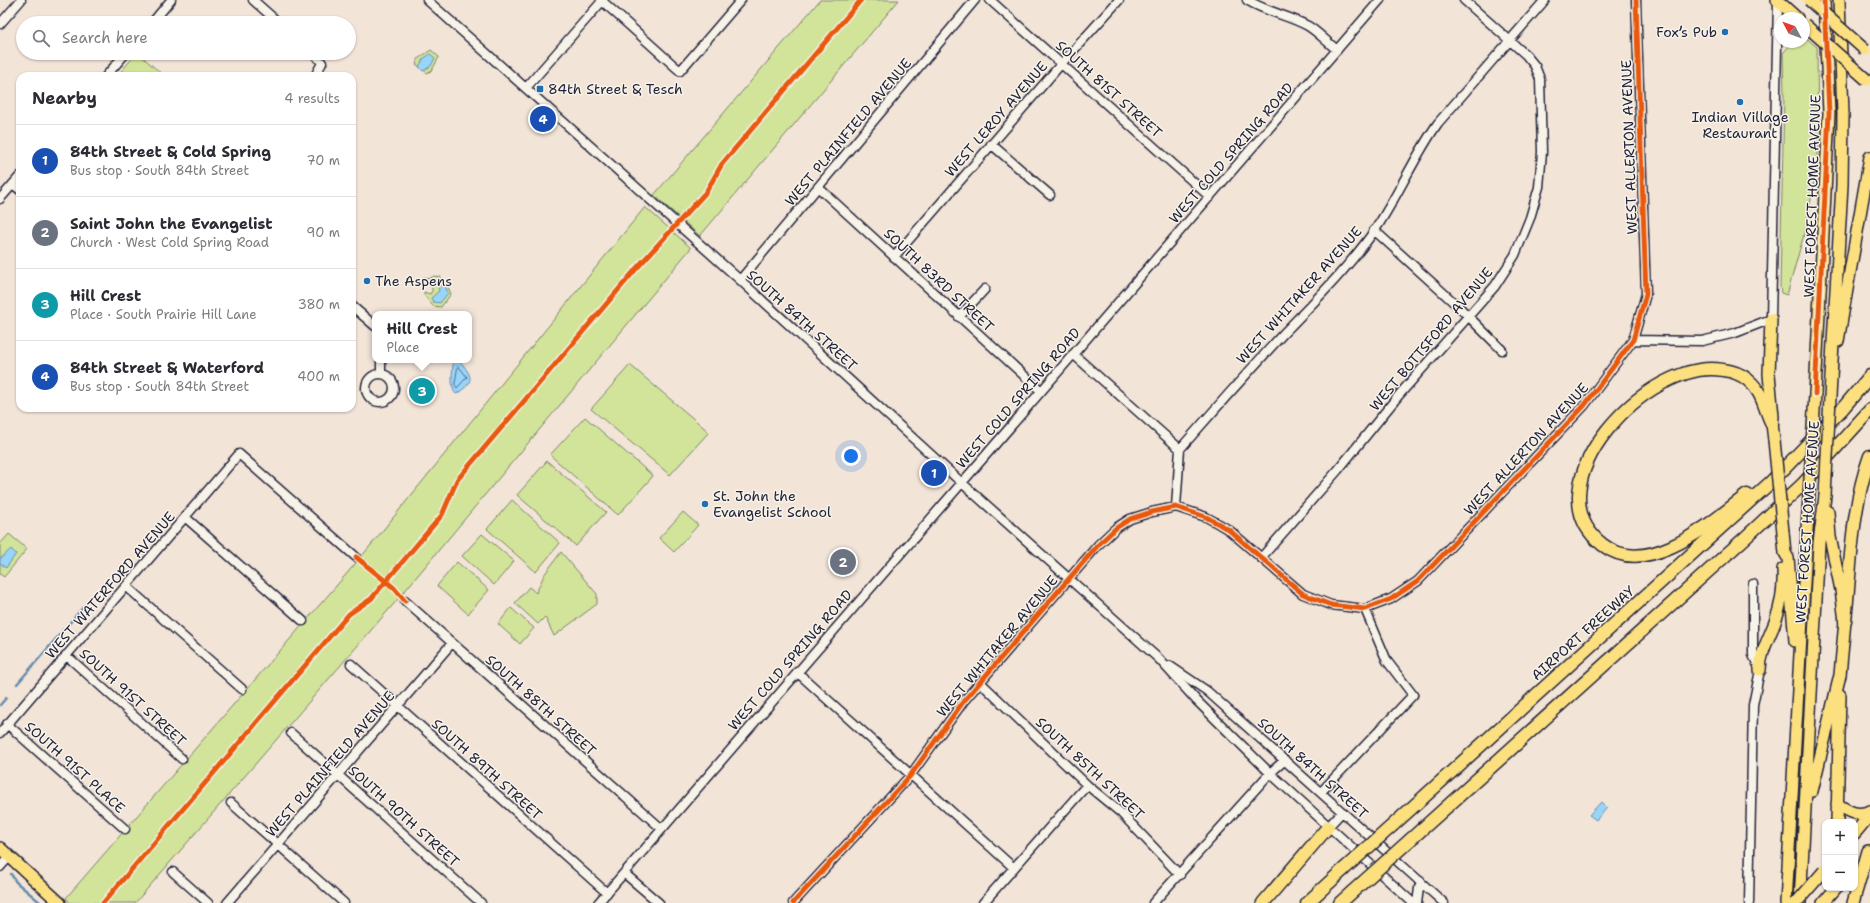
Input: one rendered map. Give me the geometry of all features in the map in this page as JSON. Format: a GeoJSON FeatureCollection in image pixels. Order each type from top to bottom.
{"type":"FeatureCollection","features":[{"type":"Feature","properties":{"kind":"highway"},"geometry":{"type":"LineString","coordinates":[[1771,482],[1750,493],[1703,529],[1684,541],[1649,554],[1621,554],[1605,547],[1594,537],[1585,525],[1579,504],[1582,480],[1586,468],[1605,434],[1616,420],[1636,400],[1654,387],[1679,374],[1699,369],[1718,369],[1742,376],[1752,384],[1760,394],[1772,424]]}},
{"type":"Feature","properties":{"kind":"highway","name":"AIRPORT FREEWAY"},"geometry":{"type":"LineString","coordinates":[[1307,903],[1771,482],[1843,408],[1870,376]]}},
{"type":"Feature","properties":{"kind":"highway"},"geometry":{"type":"LineString","coordinates":[[1340,903],[1803,484],[1870,410]]}},
{"type":"Feature","properties":{"kind":"highway"},"geometry":{"type":"LineString","coordinates":[[1845,621],[1855,519],[1859,493],[1870,456]]}},
{"type":"Feature","properties":{"kind":"highway"},"geometry":{"type":"LineString","coordinates":[[1263,903],[1328,827]]}},
{"type":"Feature","properties":{"kind":"main road"},"geometry":{"type":"LineString","coordinates":[[1778,0],[1791,12]]}},
{"type":"Feature","properties":{"kind":"main road"},"geometry":{"type":"LineString","coordinates":[[1809,0],[1868,52]]}},
{"type":"Feature","properties":{"kind":"main road","name":"WEST FOREST HOME AVENUE"},"geometry":{"type":"LineString","coordinates":[[1786,903],[1816,394],[1829,113],[1824,0]]}},
{"type":"Feature","properties":{"kind":"main road","name":"WEST FOREST HOME AVENUE"},"geometry":{"type":"LineString","coordinates":[[1800,903],[1819,543],[1825,496],[1842,185],[1843,114],[1839,0]]}},
{"type":"Feature","properties":{"kind":"main road"},"geometry":{"type":"LineString","coordinates":[[1810,29],[1869,81]]}},
{"type":"Feature","properties":{"kind":"main road"},"geometry":{"type":"LineString","coordinates":[[1831,372],[1839,337],[1870,157]]}},
{"type":"Feature","properties":{"kind":"main road"},"geometry":{"type":"LineString","coordinates":[[1760,670],[1761,655],[1776,620],[1781,594],[1783,559],[1785,553],[1772,424],[1773,417],[1769,374],[1771,319]]}},
{"type":"Feature","properties":{"kind":"main road"},"geometry":{"type":"LineString","coordinates":[[1825,496],[1830,537],[1841,590],[1845,621],[1840,675],[1837,819]]}},
{"type":"Feature","properties":{"kind":"main road"},"geometry":{"type":"LineString","coordinates":[[1785,553],[1788,558],[1794,637],[1800,657]]}},
{"type":"Feature","properties":{"kind":"main road"},"geometry":{"type":"LineString","coordinates":[[1806,802],[1812,790],[1818,759],[1840,675]]}},
{"type":"Feature","properties":{"kind":"main road"},"geometry":{"type":"LineString","coordinates":[[1837,804],[1855,814],[1870,811]]}},
{"type":"Feature","properties":{"kind":"main road"},"geometry":{"type":"LineString","coordinates":[[1858,829],[1870,815]]}},
{"type":"Feature","properties":{"kind":"main road"},"geometry":{"type":"LineString","coordinates":[[0,848],[60,903]]}},
{"type":"Feature","properties":{"kind":"main road"},"geometry":{"type":"LineString","coordinates":[[1858,862],[1869,849]]}},
{"type":"Feature","properties":{"kind":"main road"},"geometry":{"type":"LineString","coordinates":[[1853,903],[1869,849]]}},
{"type":"Feature","properties":{"kind":"main road"},"geometry":{"type":"LineString","coordinates":[[1796,903],[1822,872]]}},
{"type":"Feature","properties":{"kind":"main road"},"geometry":{"type":"LineString","coordinates":[[1822,903],[1828,891]]}},
{"type":"Feature","properties":{"kind":"main road"},"geometry":{"type":"LineString","coordinates":[[1822,903],[1833,891]]}},
{"type":"Feature","properties":{"kind":"street"},"geometry":{"type":"LineString","coordinates":[[0,24],[21,0]]}},
{"type":"Feature","properties":{"kind":"street"},"geometry":{"type":"LineString","coordinates":[[158,16],[171,0]]}},
{"type":"Feature","properties":{"kind":"street"},"geometry":{"type":"LineString","coordinates":[[253,0],[271,16]]}},
{"type":"Feature","properties":{"kind":"street","name":"SOUTH 84TH STREET"},"geometry":{"type":"LineString","coordinates":[[427,0],[740,280],[962,483],[1159,659],[1197,701],[1270,773],[1412,903]]}},
{"type":"Feature","properties":{"kind":"street"},"geometry":{"type":"LineString","coordinates":[[526,88],[602,0],[680,71],[741,0]]}},
{"type":"Feature","properties":{"kind":"street","name":"WEST PLAINFIELD AVENUE"},"geometry":{"type":"LineString","coordinates":[[740,280],[819,188],[975,0]]}},
{"type":"Feature","properties":{"kind":"street","name":"SOUTH 81ST STREET"},"geometry":{"type":"LineString","coordinates":[[990,0],[1210,197]]}},
{"type":"Feature","properties":{"kind":"street","name":"WEST LEROY AVENUE"},"geometry":{"type":"LineString","coordinates":[[894,257],[991,144],[1119,0]]}},
{"type":"Feature","properties":{"kind":"street"},"geometry":{"type":"LineString","coordinates":[[1247,0],[1260,8],[1289,17],[1309,26],[1337,50]]}},
{"type":"Feature","properties":{"kind":"street","name":"WEST COLD SPRING ROAD"},"geometry":{"type":"LineString","coordinates":[[598,903],[1379,0]]}},
{"type":"Feature","properties":{"kind":"street","name":"WEST BOTTSFORD AVENUE"},"geometry":{"type":"LineString","coordinates":[[1261,558],[1338,470],[1399,395],[1495,286],[1515,256],[1530,218],[1539,187],[1542,152],[1540,79],[1535,66],[1510,40],[1464,0]]}},
{"type":"Feature","properties":{"kind":"street","name":"WEST WHITAKER AVENUE"},"geometry":{"type":"LineString","coordinates":[[1180,449],[1248,372],[1334,280],[1374,230],[1435,128],[1545,0]]}},
{"type":"Feature","properties":{"kind":"street","name":"WEST ALLERTON AVENUE"},"geometry":{"type":"LineString","coordinates":[[1365,609],[1391,599],[1418,581],[1584,406],[1633,340],[1646,294],[1636,0]]}},
{"type":"Feature","properties":{"kind":"street"},"geometry":{"type":"LineString","coordinates":[[1633,340],[1702,341],[1735,333],[1771,319],[1778,0]]}},
{"type":"Feature","properties":{"kind":"street"},"geometry":{"type":"LineString","coordinates":[[109,72],[120,60]]}},
{"type":"Feature","properties":{"kind":"street"},"geometry":{"type":"LineString","coordinates":[[317,72],[322,63],[320,60]]}},
{"type":"Feature","properties":{"kind":"street"},"geometry":{"type":"LineString","coordinates":[[991,144],[1050,194]]}},
{"type":"Feature","properties":{"kind":"street"},"geometry":{"type":"LineString","coordinates":[[0,200],[16,181]]}},
{"type":"Feature","properties":{"kind":"street","name":"SOUTH 83RD STREET"},"geometry":{"type":"LineString","coordinates":[[819,188],[1041,391]]}},
{"type":"Feature","properties":{"kind":"street"},"geometry":{"type":"LineString","coordinates":[[1374,230],[1502,350]]}},
{"type":"Feature","properties":{"kind":"street"},"geometry":{"type":"LineString","coordinates":[[959,317],[984,289]]}},
{"type":"Feature","properties":{"kind":"street"},"geometry":{"type":"LineString","coordinates":[[356,309],[372,323]]}},
{"type":"Feature","properties":{"kind":"street"},"geometry":{"type":"LineString","coordinates":[[1073,354],[1180,449],[1176,507],[1206,517],[1219,524],[1303,594],[1331,605],[1365,609],[1387,661],[1413,695],[1321,792]]}},
{"type":"Feature","properties":{"kind":"street"},"geometry":{"type":"LineString","coordinates":[[381,363],[381,374]]}},
{"type":"Feature","properties":{"kind":"street","name":"WEST WATERFORD AVENUE"},"geometry":{"type":"LineString","coordinates":[[0,733],[239,454],[356,558]]}},
{"type":"Feature","properties":{"kind":"street","name":"WEST WHITAKER AVENUE"},"geometry":{"type":"LineString","coordinates":[[794,903],[910,776],[963,702],[1098,545],[1116,528],[1130,519],[1152,512],[1176,507]]}},
{"type":"Feature","properties":{"kind":"street"},"geometry":{"type":"LineString","coordinates":[[186,517],[303,621]]}},
{"type":"Feature","properties":{"kind":"street"},"geometry":{"type":"LineString","coordinates":[[1749,903],[1754,706],[1760,670],[1753,655],[1752,648],[1753,584]]}},
{"type":"Feature","properties":{"kind":"street"},"geometry":{"type":"LineString","coordinates":[[126,586],[242,689]]}},
{"type":"Feature","properties":{"kind":"street","name":"SOUTH 88TH STREET"},"geometry":{"type":"LineString","coordinates":[[405,600],[662,829]]}},
{"type":"Feature","properties":{"kind":"street","name":"WEST PLAINFIELD AVENUE"},"geometry":{"type":"LineString","coordinates":[[227,903],[452,643]]}},
{"type":"Feature","properties":{"kind":"street","name":"SOUTH 91ST STREET"},"geometry":{"type":"LineString","coordinates":[[66,655],[182,759]]}},
{"type":"Feature","properties":{"kind":"street","name":"SOUTH 84TH STREET"},"geometry":{"type":"LineString","coordinates":[[1159,659],[1207,691],[1444,903]]}},
{"type":"Feature","properties":{"kind":"street","name":"SOUTH 89TH STREET"},"geometry":{"type":"LineString","coordinates":[[351,664],[607,893]]}},
{"type":"Feature","properties":{"kind":"street"},"geometry":{"type":"LineString","coordinates":[[797,672],[910,776],[1014,868]]}},
{"type":"Feature","properties":{"kind":"street","name":"SOUTH 85TH STREET"},"geometry":{"type":"LineString","coordinates":[[980,682],[1087,785],[1121,813],[1180,875]]}},
{"type":"Feature","properties":{"kind":"street","name":"SOUTH 91ST PLACE"},"geometry":{"type":"LineString","coordinates":[[7,724],[125,829]]}},
{"type":"Feature","properties":{"kind":"street","name":"SOUTH 90TH STREET"},"geometry":{"type":"LineString","coordinates":[[291,733],[481,903]]}},
{"type":"Feature","properties":{"kind":"street"},"geometry":{"type":"LineString","coordinates":[[1153,903],[1180,875],[1270,773],[1285,760]]}},
{"type":"Feature","properties":{"kind":"street"},"geometry":{"type":"LineString","coordinates":[[983,903],[1087,785]]}},
{"type":"Feature","properties":{"kind":"street"},"geometry":{"type":"LineString","coordinates":[[231,803],[344,903]]}},
{"type":"Feature","properties":{"kind":"street"},"geometry":{"type":"LineString","coordinates":[[1328,827],[1342,812]]}},
{"type":"Feature","properties":{"kind":"street"},"geometry":{"type":"LineString","coordinates":[[0,867],[9,857]]}},
{"type":"Feature","properties":{"kind":"street"},"geometry":{"type":"LineString","coordinates":[[173,872],[208,903]]}},
{"type":"Feature","properties":{"kind":"street"},"geometry":{"type":"LineString","coordinates":[[624,873],[659,903]]}},
{"type":"Feature","properties":{"kind":"street"},"geometry":{"type":"LineString","coordinates":[[1417,903],[1420,881]]}},
{"type":"Feature","properties":{"kind":"green space"},"geometry":{"type":"Polygon","coordinates":[[[820,0],[899,0],[700,236],[654,195],[820,0]]]}},
{"type":"Feature","properties":{"kind":"green space"},"geometry":{"type":"Polygon","coordinates":[[[1810,41],[1817,47],[1818,160],[1806,227],[1787,295],[1781,293],[1780,287],[1784,95],[1783,53],[1788,48],[1810,48],[1810,41]]]}},
{"type":"Feature","properties":{"kind":"green space"},"geometry":{"type":"Polygon","coordinates":[[[431,50],[439,57],[432,70],[427,73],[416,64],[419,58],[431,50]]]}},
{"type":"Feature","properties":{"kind":"green space"},"geometry":{"type":"Polygon","coordinates":[[[131,60],[146,60],[159,72],[120,72],[131,60]]]}},
{"type":"Feature","properties":{"kind":"green space"},"geometry":{"type":"Polygon","coordinates":[[[645,207],[691,248],[398,599],[135,903],[70,903],[66,898],[362,556],[645,207]]]}},
{"type":"Feature","properties":{"kind":"green space"},"geometry":{"type":"Polygon","coordinates":[[[434,276],[441,277],[442,280],[445,280],[451,294],[441,307],[433,306],[424,295],[424,292],[430,294],[432,288],[425,282],[418,282],[424,277],[429,279],[434,276]]]}},
{"type":"Feature","properties":{"kind":"green space"},"geometry":{"type":"Polygon","coordinates":[[[630,365],[709,432],[670,475],[591,409],[630,365]]]}},
{"type":"Feature","properties":{"kind":"green space"},"geometry":{"type":"Polygon","coordinates":[[[585,417],[653,476],[618,515],[550,455],[585,417]]]}},
{"type":"Feature","properties":{"kind":"green space"},"geometry":{"type":"Polygon","coordinates":[[[547,461],[606,512],[576,546],[517,495],[547,461]]]}},
{"type":"Feature","properties":{"kind":"green space"},"geometry":{"type":"Polygon","coordinates":[[[512,500],[560,543],[536,572],[487,529],[512,500]]]}},
{"type":"Feature","properties":{"kind":"green space"},"geometry":{"type":"Polygon","coordinates":[[[683,512],[698,525],[674,552],[659,538],[683,512]]]}},
{"type":"Feature","properties":{"kind":"green space"},"geometry":{"type":"Polygon","coordinates":[[[9,534],[27,549],[4,577],[0,574],[0,544],[9,534]]]}},
{"type":"Feature","properties":{"kind":"green space"},"geometry":{"type":"Polygon","coordinates":[[[482,534],[514,561],[494,585],[462,556],[482,534]]]}},
{"type":"Feature","properties":{"kind":"green space"},"geometry":{"type":"Polygon","coordinates":[[[561,552],[597,594],[597,604],[554,636],[545,617],[538,624],[515,603],[529,587],[536,593],[544,575],[561,552]]]}},
{"type":"Feature","properties":{"kind":"green space"},"geometry":{"type":"Polygon","coordinates":[[[457,562],[489,590],[468,614],[437,586],[457,562]]]}},
{"type":"Feature","properties":{"kind":"green space"},"geometry":{"type":"Polygon","coordinates":[[[511,608],[534,628],[520,644],[498,624],[511,608]]]}},
{"type":"Feature","properties":{"kind":"water"},"geometry":{"type":"Polygon","coordinates":[[[430,54],[435,58],[431,66],[423,71],[419,67],[423,59],[430,54]]]}},
{"type":"Feature","properties":{"kind":"water"},"geometry":{"type":"Polygon","coordinates":[[[440,285],[445,286],[448,293],[440,303],[433,302],[431,298],[439,291],[438,287],[440,285]]]}},
{"type":"Feature","properties":{"kind":"water"},"geometry":{"type":"Polygon","coordinates":[[[454,363],[461,363],[470,379],[467,386],[456,394],[452,384],[454,363]]]}},
{"type":"Feature","properties":{"kind":"water"},"geometry":{"type":"Polygon","coordinates":[[[11,549],[16,554],[6,568],[0,563],[0,559],[11,549]]]}},
{"type":"Feature","properties":{"kind":"water"},"geometry":{"type":"Polygon","coordinates":[[[1601,802],[1607,808],[1596,820],[1589,815],[1601,802]]]}},
{"type":"Feature","properties":{"kind":"waterway"},"geometry":{"type":"LineString","coordinates":[[17,684],[86,604]]}},
{"type":"Feature","properties":{"kind":"waterway"},"geometry":{"type":"LineString","coordinates":[[0,705],[6,698]]}},
{"type":"Feature","properties":{"kind":"waterway"},"geometry":{"type":"LineString","coordinates":[[11,874],[16,882],[41,903]]}},
{"type":"Feature","properties":{"kind":"cycle path"},"geometry":{"type":"LineString","coordinates":[[103,903],[349,614],[371,599],[442,515],[457,480],[636,269],[706,192],[722,164],[861,0]]}},
{"type":"Feature","properties":{"kind":"cycle path"},"geometry":{"type":"LineString","coordinates":[[793,903],[910,776],[963,702],[1098,545],[1116,528],[1130,519],[1152,512],[1176,507],[1206,517],[1229,530],[1303,594],[1331,605],[1365,609],[1391,599],[1418,581],[1584,406],[1633,340],[1646,294],[1636,0]]}},
{"type":"Feature","properties":{"kind":"cycle path"},"geometry":{"type":"LineString","coordinates":[[1815,394],[1829,113],[1824,0]]}},
{"type":"Feature","properties":{"kind":"cycle path"},"geometry":{"type":"LineString","coordinates":[[356,557],[394,588],[405,601]]}},
{"type":"Feature","properties":{"kind":"place","name":"Fox’s Pub"},"geometry":{"type":"Point","coordinates":[1725,32]}},
{"type":"Feature","properties":{"kind":"place","name":"84th Street & Tesch"},"geometry":{"type":"Point","coordinates":[540,89]}},
{"type":"Feature","properties":{"kind":"place","name":"Indian Village Restaurant"},"geometry":{"type":"Point","coordinates":[1740,102]}},
{"type":"Feature","properties":{"kind":"place","name":"84th Street & Waterford"},"geometry":{"type":"Point","coordinates":[543,119]}},
{"type":"Feature","properties":{"kind":"place","name":"The Aspens"},"geometry":{"type":"Point","coordinates":[367,281]}},
{"type":"Feature","properties":{"kind":"place","name":"Hill Crest"},"geometry":{"type":"Point","coordinates":[422,391]}},
{"type":"Feature","properties":{"kind":"place","name":"84th Street & Cold Spring"},"geometry":{"type":"Point","coordinates":[934,473]}},
{"type":"Feature","properties":{"kind":"place","name":"St. John the Evangelist School"},"geometry":{"type":"Point","coordinates":[705,504]}},
{"type":"Feature","properties":{"kind":"place","name":"Saint John the Evangelist"},"geometry":{"type":"Point","coordinates":[843,562]}}]}
